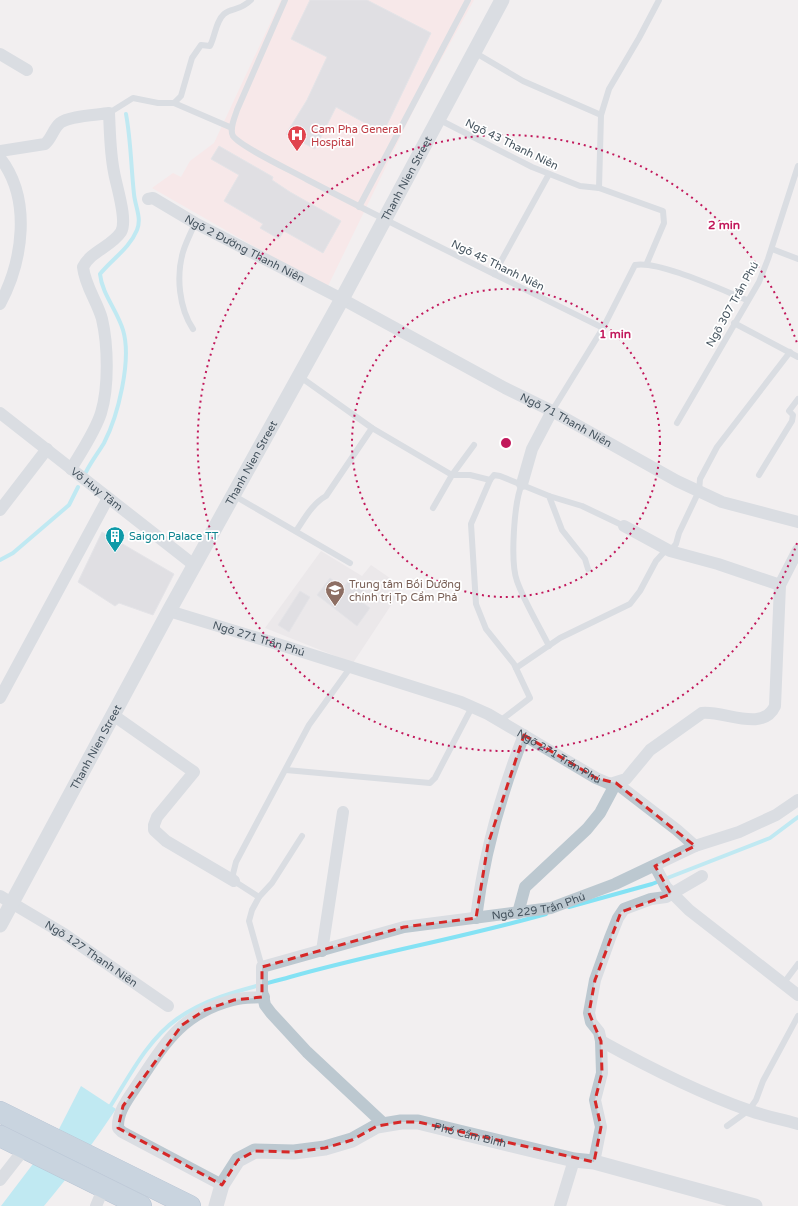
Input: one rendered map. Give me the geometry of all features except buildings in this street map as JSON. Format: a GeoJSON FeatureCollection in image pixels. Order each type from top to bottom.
{"type":"FeatureCollection","features":[{"type":"Feature","properties":{"kind":"highway"},"geometry":{"type":"LineString","coordinates":[[0,1112],[86,1153],[190,1206]]}},
{"type":"Feature","properties":{"kind":"highway"},"geometry":{"type":"LineString","coordinates":[[0,1136],[73,1172],[100,1197],[141,1206]]}},
{"type":"Feature","properties":{"kind":"street","name":"Thanh Nien Street"},"geometry":{"type":"LineString","coordinates":[[0,925],[6,899],[113,715],[194,565],[342,299],[502,0]]}},
{"type":"Feature","properties":{"kind":"street"},"geometry":{"type":"LineString","coordinates":[[0,54],[26,70]]}},
{"type":"Feature","properties":{"kind":"street"},"geometry":{"type":"LineString","coordinates":[[0,151],[45,144],[50,139],[56,128],[64,120],[109,113],[114,172],[120,198],[122,229],[114,239],[92,255],[83,267],[85,278],[102,318],[107,370],[106,397],[100,415],[71,469]]}},
{"type":"Feature","properties":{"kind":"street"},"geometry":{"type":"LineString","coordinates":[[0,158],[7,167],[17,193],[22,220],[18,252],[7,291],[0,304]]}},
{"type":"Feature","properties":{"kind":"street","name":"Ngõ 2 Đường Thanh Niên"},"geometry":{"type":"LineString","coordinates":[[148,200],[153,198],[195,223],[342,299]]}},
{"type":"Feature","properties":{"kind":"street","name":"Ngõ 71 Thanh Niên"},"geometry":{"type":"LineString","coordinates":[[342,299],[505,388],[552,411],[677,481],[722,502],[798,522]]}},
{"type":"Feature","properties":{"kind":"street"},"geometry":{"type":"LineString","coordinates":[[522,484],[532,449],[552,411]]}},
{"type":"Feature","properties":{"kind":"street","name":"Võ Huy Tâm"},"geometry":{"type":"LineString","coordinates":[[0,413],[194,565]]}},
{"type":"Feature","properties":{"kind":"street"},"geometry":{"type":"LineString","coordinates":[[0,510],[47,449]]}},
{"type":"Feature","properties":{"kind":"street"},"geometry":{"type":"LineString","coordinates":[[0,698],[108,498]]}},
{"type":"Feature","properties":{"kind":"street"},"geometry":{"type":"LineString","coordinates":[[624,526],[670,551],[712,562],[780,585]]}},
{"type":"Feature","properties":{"kind":"street","name":"Ngõ 271 Trần Phú"},"geometry":{"type":"LineString","coordinates":[[169,611],[461,702],[500,721],[596,778],[610,784],[626,779],[650,750],[702,712],[751,719],[767,716],[773,712],[775,706],[780,585],[798,550]]}},
{"type":"Feature","properties":{"kind":"street"},"geometry":{"type":"LineString","coordinates":[[113,715],[194,772],[157,817],[154,824],[154,830],[166,841],[234,881]]}},
{"type":"Feature","properties":{"kind":"street"},"geometry":{"type":"LineString","coordinates":[[476,918],[488,844],[507,779],[524,735]]}},
{"type":"Feature","properties":{"kind":"street"},"geometry":{"type":"LineString","coordinates":[[518,913],[525,887],[587,829],[600,813],[616,783],[677,830],[695,846]]}},
{"type":"Feature","properties":{"kind":"street","name":"Ngõ 229 Trần Phú"},"geometry":{"type":"LineString","coordinates":[[262,972],[349,941],[404,927],[551,908],[660,874],[695,846],[739,832],[776,815],[798,800]]}},
{"type":"Feature","properties":{"kind":"street"},"geometry":{"type":"LineString","coordinates":[[322,951],[344,812]]}},
{"type":"Feature","properties":{"kind":"street"},"geometry":{"type":"LineString","coordinates":[[660,874],[671,894],[699,919],[798,995]]}},
{"type":"Feature","properties":{"kind":"street"},"geometry":{"type":"LineString","coordinates":[[594,1162],[601,1127],[595,1100],[602,1073],[601,1041],[599,1032],[591,1022],[589,1013],[595,980],[618,918],[624,909],[671,894],[702,876]]}},
{"type":"Feature","properties":{"kind":"street","name":"Ngõ 127 Thanh Niên"},"geometry":{"type":"LineString","coordinates":[[6,899],[64,934],[168,1006]]}},
{"type":"Feature","properties":{"kind":"street"},"geometry":{"type":"LineString","coordinates":[[262,972],[263,994],[266,1005],[271,1013],[307,1052],[385,1125]]}},
{"type":"Feature","properties":{"kind":"street"},"geometry":{"type":"LineString","coordinates":[[222,1185],[122,1132],[118,1128],[117,1121],[123,1106],[157,1055],[182,1024],[205,1010],[234,1000],[263,994]]}},
{"type":"Feature","properties":{"kind":"street"},"geometry":{"type":"LineString","coordinates":[[601,1041],[644,1065],[680,1082],[749,1110],[798,1124]]}},
{"type":"Feature","properties":{"kind":"street","name":"Phố Cẩm Bình"},"geometry":{"type":"LineString","coordinates":[[216,1206],[222,1185],[238,1160],[255,1151],[294,1152],[324,1148],[352,1140],[377,1126],[401,1122],[418,1122],[574,1160],[594,1162],[755,1206]]}},
{"type":"Feature","properties":{"kind":"street"},"geometry":{"type":"LineString","coordinates":[[0,1180],[31,1152]]}},
{"type":"Feature","properties":{"kind":"street"},"geometry":{"type":"LineString","coordinates":[[560,1206],[574,1160]]}},
{"type":"Feature","properties":{"kind":"lane"},"geometry":{"type":"LineString","coordinates":[[174,103],[181,96],[192,58],[201,45],[210,46],[223,14],[230,10],[244,8],[251,0]]}},
{"type":"Feature","properties":{"kind":"lane"},"geometry":{"type":"LineString","coordinates":[[109,113],[133,98],[158,103],[174,103],[232,128],[237,110],[285,0]]}},
{"type":"Feature","properties":{"kind":"lane"},"geometry":{"type":"LineString","coordinates":[[359,207],[468,0]]}},
{"type":"Feature","properties":{"kind":"lane"},"geometry":{"type":"LineString","coordinates":[[599,188],[601,115],[609,89],[640,38],[659,0]]}},
{"type":"Feature","properties":{"kind":"lane"},"geometry":{"type":"LineString","coordinates":[[474,52],[523,81],[601,115]]}},
{"type":"Feature","properties":{"kind":"lane","name":"Ngõ 43 Thanh Niên"},"geometry":{"type":"LineString","coordinates":[[438,119],[532,167],[549,174],[580,186],[599,188],[663,211],[664,223],[647,263]]}},
{"type":"Feature","properties":{"kind":"lane","name":"Ngõ 45 Thanh Niên"},"geometry":{"type":"LineString","coordinates":[[232,128],[232,135],[240,142],[359,207],[603,328]]}},
{"type":"Feature","properties":{"kind":"lane","name":"Ngõ 307 Trần Phú"},"geometry":{"type":"LineString","coordinates":[[677,423],[734,322],[759,282],[772,249],[798,166]]}},
{"type":"Feature","properties":{"kind":"lane"},"geometry":{"type":"LineString","coordinates":[[494,274],[549,174]]}},
{"type":"Feature","properties":{"kind":"lane"},"geometry":{"type":"LineString","coordinates":[[193,329],[184,315],[180,289],[183,253],[195,223]]}},
{"type":"Feature","properties":{"kind":"lane"},"geometry":{"type":"LineString","coordinates":[[772,249],[798,259]]}},
{"type":"Feature","properties":{"kind":"lane"},"geometry":{"type":"LineString","coordinates":[[552,411],[603,328],[635,264],[647,263],[663,267],[747,300]]}},
{"type":"Feature","properties":{"kind":"lane"},"geometry":{"type":"LineString","coordinates":[[734,322],[798,357]]}},
{"type":"Feature","properties":{"kind":"lane"},"geometry":{"type":"LineString","coordinates":[[516,668],[560,638],[630,604],[640,591],[656,561],[665,552],[670,551],[676,544],[679,533],[699,491],[700,479],[717,447],[790,352]]}},
{"type":"Feature","properties":{"kind":"lane"},"geometry":{"type":"LineString","coordinates":[[299,376],[372,428],[452,474],[470,475],[490,480]]}},
{"type":"Feature","properties":{"kind":"lane"},"geometry":{"type":"LineString","coordinates":[[759,475],[792,421],[793,415],[789,411],[798,398]]}},
{"type":"Feature","properties":{"kind":"lane"},"geometry":{"type":"LineString","coordinates":[[296,531],[318,500],[326,496],[372,428]]}},
{"type":"Feature","properties":{"kind":"lane"},"geometry":{"type":"LineString","coordinates":[[433,508],[452,474],[474,445]]}},
{"type":"Feature","properties":{"kind":"lane"},"geometry":{"type":"LineString","coordinates":[[500,721],[530,698],[516,668],[486,629],[476,604],[471,524],[490,480],[494,475],[500,476],[549,496],[582,506],[624,526]]}},
{"type":"Feature","properties":{"kind":"lane"},"geometry":{"type":"LineString","coordinates":[[522,484],[516,511],[513,564],[516,580],[549,646]]}},
{"type":"Feature","properties":{"kind":"lane"},"geometry":{"type":"LineString","coordinates":[[233,495],[350,563]]}},
{"type":"Feature","properties":{"kind":"lane"},"geometry":{"type":"LineString","coordinates":[[549,496],[562,530],[585,559],[588,569]]}},
{"type":"Feature","properties":{"kind":"lane"},"geometry":{"type":"LineString","coordinates":[[260,897],[234,881],[233,874],[236,862],[309,725],[350,668]]}},
{"type":"Feature","properties":{"kind":"lane"},"geometry":{"type":"LineString","coordinates":[[286,770],[430,784],[435,778],[472,707]]}},
{"type":"Feature","properties":{"kind":"lane"},"geometry":{"type":"LineString","coordinates":[[262,972],[249,922],[252,910],[260,897],[272,883],[302,836]]}},
{"type":"Feature","properties":{"kind":"lane"},"geometry":{"type":"LineString","coordinates":[[783,984],[798,964]]}},
{"type":"Feature","properties":{"kind":"lane"},"geometry":{"type":"LineString","coordinates":[[727,1126],[749,1110],[756,1100],[763,1082],[798,1016]]}},
{"type":"Feature","properties":{"kind":"highlighted area"},"geometry":{"type":"Polygon","coordinates":[[[524,735],[596,778],[616,783],[695,846],[655,866],[671,894],[621,912],[595,980],[589,1013],[601,1041],[602,1073],[595,1100],[601,1127],[594,1162],[418,1122],[401,1122],[377,1126],[352,1140],[325,1148],[294,1152],[255,1151],[238,1160],[222,1185],[118,1128],[123,1106],[182,1025],[205,1010],[234,1000],[262,997],[262,967],[404,927],[476,918],[488,844],[524,735]]]}},
{"type":"Feature","properties":{"kind":"shaded area","name":"Cam Pha General Hospital"},"geometry":{"type":"Polygon","coordinates":[[[281,0],[474,0],[417,103],[327,288],[152,188],[173,173],[181,177],[190,161],[214,143],[281,0]]]}},
{"type":"Feature","properties":{"kind":"shaded area","name":"Trung tâm Bồi Dưỡng chính trị Tp Cẩm Phả"},"geometry":{"type":"Polygon","coordinates":[[[321,551],[362,576],[371,565],[403,587],[353,663],[265,628],[321,551]]]}},
{"type":"Feature","properties":{"kind":"water"},"geometry":{"type":"Polygon","coordinates":[[[81,1086],[116,1109],[82,1158],[44,1206],[1,1206],[58,1131],[81,1086]]]}},
{"type":"Feature","properties":{"kind":"waterway"},"geometry":{"type":"LineString","coordinates":[[86,472],[109,432],[119,403],[125,372],[126,357],[123,330],[101,281],[100,274],[130,243],[137,230],[139,221],[134,194],[126,114]]}},
{"type":"Feature","properties":{"kind":"waterway"},"geometry":{"type":"LineString","coordinates":[[0,560],[13,553],[69,505],[78,487]]}},
{"type":"Feature","properties":{"kind":"waterway"},"geometry":{"type":"LineString","coordinates":[[569,907],[652,884],[770,838],[798,817]]}},
{"type":"Feature","properties":{"kind":"waterway"},"geometry":{"type":"LineString","coordinates":[[108,1110],[139,1061],[156,1038],[177,1019],[217,998],[322,968],[482,931],[546,914]]}},
{"type":"Feature","properties":{"kind":"place","name":"Cam Pha General Hospital"},"geometry":{"type":"Point","coordinates":[297,152]}},
{"type":"Feature","properties":{"kind":"place","name":"Saigon Palace TT"},"geometry":{"type":"Point","coordinates":[115,553]}},
{"type":"Feature","properties":{"kind":"place","name":"Trung tâm Bồi Dưỡng chính trị Tp Cẩm Phả"},"geometry":{"type":"Point","coordinates":[335,607]}}]}
